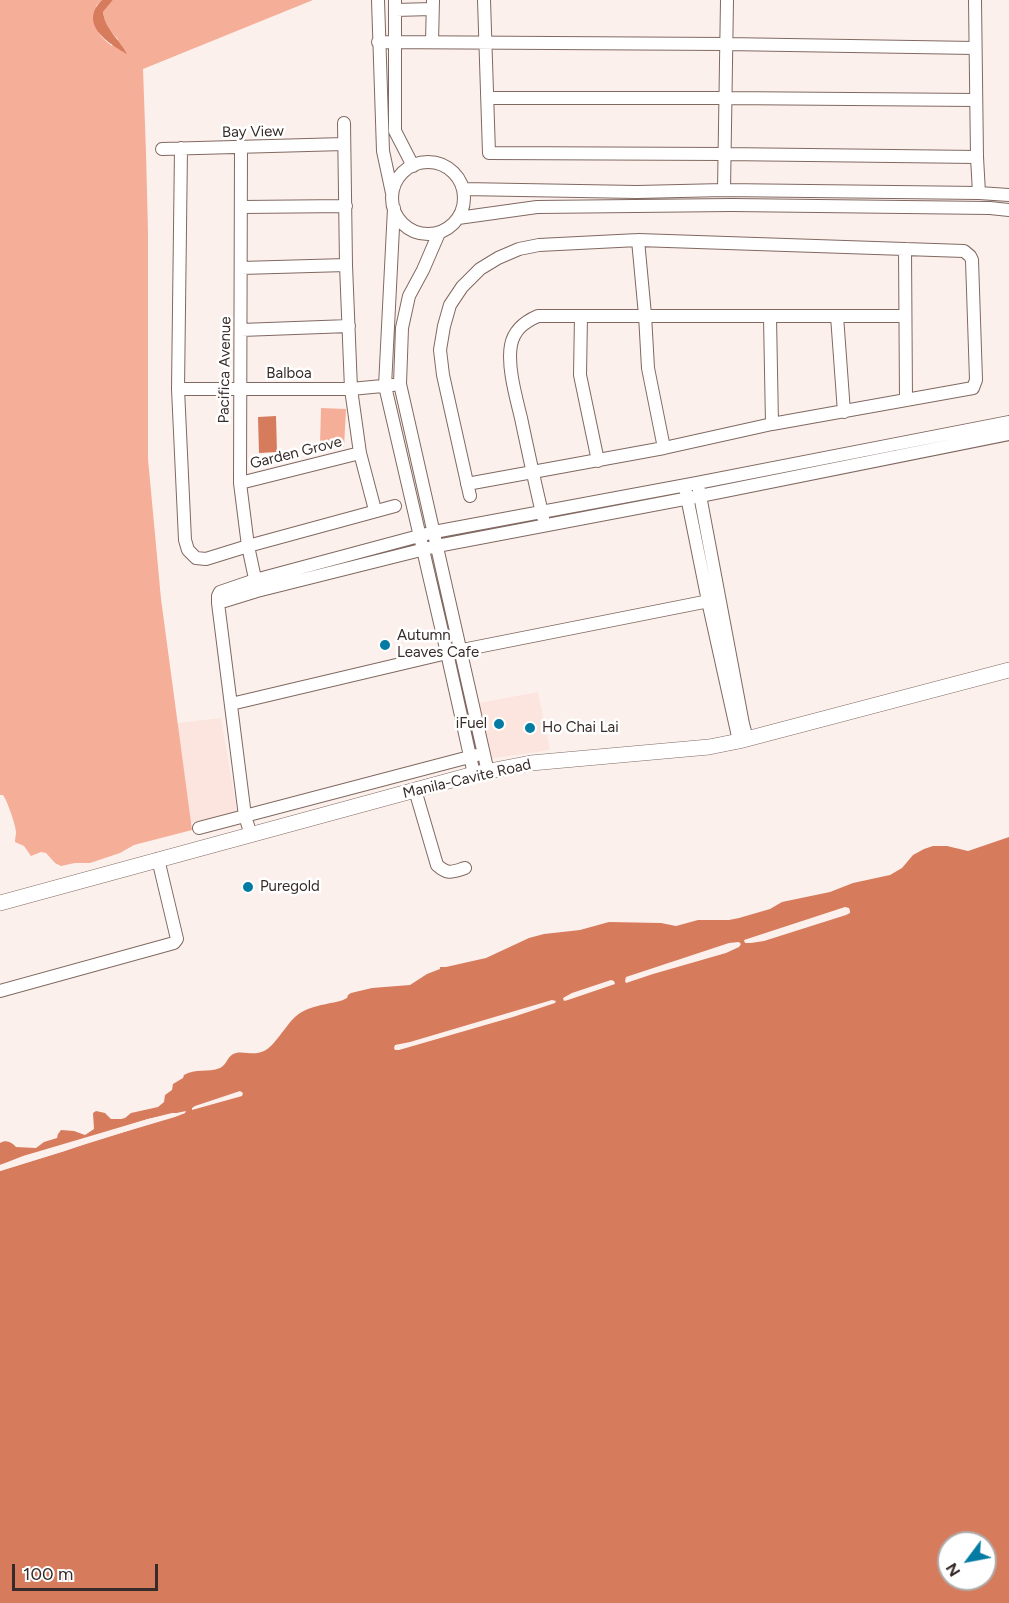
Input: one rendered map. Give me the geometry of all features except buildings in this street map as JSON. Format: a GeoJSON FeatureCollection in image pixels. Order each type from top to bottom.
{"type":"FeatureCollection","features":[{"type":"Feature","properties":{"kind":"main road","name":"Manila-Cavite Road"},"geometry":{"type":"LineString","coordinates":[[0,903],[481,773],[531,763],[709,747],[1009,670]]}},
{"type":"Feature","properties":{"kind":"street"},"geometry":{"type":"LineString","coordinates":[[378,0],[383,151],[393,201],[399,218],[416,232],[439,233],[453,224],[463,209],[463,189],[452,171],[444,166],[423,162],[403,173],[396,183],[393,201],[385,386],[470,756],[481,773]]}},
{"type":"Feature","properties":{"kind":"street"},"geometry":{"type":"LineString","coordinates":[[484,0],[489,153],[724,153],[977,157]]}},
{"type":"Feature","properties":{"kind":"street"},"geometry":{"type":"LineString","coordinates":[[724,190],[727,0]]}},
{"type":"Feature","properties":{"kind":"street"},"geometry":{"type":"LineString","coordinates":[[975,0],[979,193]]}},
{"type":"Feature","properties":{"kind":"street"},"geometry":{"type":"LineString","coordinates":[[413,166],[395,131],[395,5],[433,4],[432,42]]}},
{"type":"Feature","properties":{"kind":"street"},"geometry":{"type":"LineString","coordinates":[[378,42],[975,48]]}},
{"type":"Feature","properties":{"kind":"street"},"geometry":{"type":"LineString","coordinates":[[488,98],[976,100]]}},
{"type":"Feature","properties":{"kind":"street"},"geometry":{"type":"LineString","coordinates":[[344,123],[351,389],[360,453],[375,510]]}},
{"type":"Feature","properties":{"kind":"street","name":"Bay View"},"geometry":{"type":"LineString","coordinates":[[162,149],[344,144]]}},
{"type":"Feature","properties":{"kind":"street","name":"Pacifica Avenue"},"geometry":{"type":"LineString","coordinates":[[241,147],[240,483],[256,586]]}},
{"type":"Feature","properties":{"kind":"street"},"geometry":{"type":"LineString","coordinates":[[181,148],[178,389],[184,540],[188,550],[196,558],[206,559],[395,506]]}},
{"type":"Feature","properties":{"kind":"street"},"geometry":{"type":"LineString","coordinates":[[463,189],[637,192],[724,190],[1009,195]]}},
{"type":"Feature","properties":{"kind":"street"},"geometry":{"type":"LineString","coordinates":[[637,192],[637,205]]}},
{"type":"Feature","properties":{"kind":"street"},"geometry":{"type":"LineString","coordinates":[[458,218],[537,207],[637,205],[1009,210]]}},
{"type":"Feature","properties":{"kind":"street"},"geometry":{"type":"LineString","coordinates":[[242,207],[346,206]]}},
{"type":"Feature","properties":{"kind":"street"},"geometry":{"type":"LineString","coordinates":[[439,233],[409,296],[402,328],[400,384],[484,753],[481,773]]}},
{"type":"Feature","properties":{"kind":"street"},"geometry":{"type":"LineString","coordinates":[[638,240],[648,368],[664,448]]}},
{"type":"Feature","properties":{"kind":"street"},"geometry":{"type":"LineString","coordinates":[[638,240],[904,249],[964,251],[972,260],[976,380],[973,388],[772,424],[664,448],[533,473],[469,490],[442,375],[440,350],[450,305],[462,287],[480,269],[498,258],[519,249],[539,245],[638,240]]}},
{"type":"Feature","properties":{"kind":"street"},"geometry":{"type":"LineString","coordinates":[[904,249],[906,400]]}},
{"type":"Feature","properties":{"kind":"street"},"geometry":{"type":"LineString","coordinates":[[241,268],[346,265]]}},
{"type":"Feature","properties":{"kind":"street"},"geometry":{"type":"LineString","coordinates":[[544,525],[511,374],[511,346],[515,334],[521,326],[538,316],[905,316]]}},
{"type":"Feature","properties":{"kind":"street"},"geometry":{"type":"LineString","coordinates":[[581,316],[580,375],[598,461]]}},
{"type":"Feature","properties":{"kind":"street"},"geometry":{"type":"LineString","coordinates":[[837,316],[844,412]]}},
{"type":"Feature","properties":{"kind":"street"},"geometry":{"type":"LineString","coordinates":[[770,317],[772,424]]}},
{"type":"Feature","properties":{"kind":"street"},"geometry":{"type":"LineString","coordinates":[[241,330],[349,326]]}},
{"type":"Feature","properties":{"kind":"street","name":"Balboa"},"geometry":{"type":"LineString","coordinates":[[178,389],[351,389],[400,384]]}},
{"type":"Feature","properties":{"kind":"street"},"geometry":{"type":"LineString","coordinates":[[250,835],[218,603],[256,586],[434,532],[1009,422]]}},
{"type":"Feature","properties":{"kind":"street"},"geometry":{"type":"LineString","coordinates":[[256,586],[437,546],[1009,434]]}},
{"type":"Feature","properties":{"kind":"street","name":"Garden Grove"},"geometry":{"type":"LineString","coordinates":[[240,483],[360,453]]}},
{"type":"Feature","properties":{"kind":"street"},"geometry":{"type":"LineString","coordinates":[[691,484],[713,600],[743,724],[743,740]]}},
{"type":"Feature","properties":{"kind":"street"},"geometry":{"type":"LineString","coordinates":[[231,704],[447,653],[713,600]]}},
{"type":"Feature","properties":{"kind":"street"},"geometry":{"type":"LineString","coordinates":[[199,828],[484,753]]}},
{"type":"Feature","properties":{"kind":"street"},"geometry":{"type":"LineString","coordinates":[[415,790],[437,865],[444,872],[449,873],[465,868]]}},
{"type":"Feature","properties":{"kind":"street"},"geometry":{"type":"LineString","coordinates":[[0,992],[174,943],[177,939],[159,859]]}},
{"type":"Feature","properties":{"kind":"shaded area"},"geometry":{"type":"Polygon","coordinates":[[[0,0],[102,0],[96,6],[97,29],[112,46],[118,39],[108,27],[103,12],[113,0],[313,0],[143,69],[148,233],[148,459],[161,599],[192,830],[134,845],[120,853],[90,863],[61,866],[46,853],[41,852],[31,856],[24,846],[15,842],[16,832],[13,819],[5,798],[0,795],[0,0]]]}},
{"type":"Feature","properties":{"kind":"shaded area"},"geometry":{"type":"Polygon","coordinates":[[[102,0],[113,0],[103,12],[104,18],[127,54],[104,38],[94,25],[95,9],[102,0]]]}},
{"type":"Feature","properties":{"kind":"shaded area"},"geometry":{"type":"Polygon","coordinates":[[[321,408],[346,409],[344,447],[320,446],[321,408]]]}},
{"type":"Feature","properties":{"kind":"shaded area"},"geometry":{"type":"Polygon","coordinates":[[[276,416],[277,452],[259,453],[258,417],[276,416]]]}},
{"type":"Feature","properties":{"kind":"shaded area"},"geometry":{"type":"Polygon","coordinates":[[[538,692],[550,750],[489,759],[479,703],[538,692]]]}},
{"type":"Feature","properties":{"kind":"shaded area"},"geometry":{"type":"Polygon","coordinates":[[[221,718],[237,811],[191,823],[177,723],[221,718]]]}},
{"type":"Feature","properties":{"kind":"shaded area"},"geometry":{"type":"Polygon","coordinates":[[[1009,837],[1009,1603],[0,1603],[0,1171],[185,1113],[172,1113],[148,1119],[0,1165],[0,1143],[7,1141],[16,1147],[36,1148],[44,1142],[57,1138],[61,1130],[85,1135],[94,1129],[93,1113],[96,1111],[105,1113],[111,1119],[121,1119],[131,1113],[158,1107],[164,1102],[165,1095],[172,1090],[173,1084],[184,1075],[220,1068],[236,1053],[264,1051],[300,1013],[343,1000],[351,993],[372,988],[410,985],[440,967],[486,958],[529,938],[544,934],[580,930],[609,922],[661,923],[676,926],[698,920],[739,918],[770,909],[782,902],[830,892],[853,883],[890,875],[902,868],[913,855],[924,849],[933,846],[947,846],[968,851],[1009,837]]]}},
{"type":"Feature","properties":{"kind":"pier"},"geometry":{"type":"Polygon","coordinates":[[[845,907],[850,911],[846,915],[764,941],[745,943],[744,940],[845,907]]]}},
{"type":"Feature","properties":{"kind":"pier"},"geometry":{"type":"Polygon","coordinates":[[[739,942],[741,944],[739,947],[726,953],[626,983],[625,981],[626,977],[729,943],[739,942]]]}},
{"type":"Feature","properties":{"kind":"pier"},"geometry":{"type":"Polygon","coordinates":[[[611,980],[615,984],[564,1001],[563,998],[572,993],[611,980]]]}},
{"type":"Feature","properties":{"kind":"pier"},"geometry":{"type":"Polygon","coordinates":[[[552,1000],[556,1001],[555,1003],[513,1017],[399,1050],[394,1048],[395,1045],[552,1000]]]}},
{"type":"Feature","properties":{"kind":"pier"},"geometry":{"type":"Polygon","coordinates":[[[240,1091],[243,1093],[242,1096],[192,1110],[195,1106],[240,1091]]]}},
{"type":"Feature","properties":{"kind":"pier"},"geometry":{"type":"Polygon","coordinates":[[[186,1111],[175,1117],[0,1171],[0,1165],[148,1119],[186,1111]],[[85,1141],[0,1168],[65,1148],[85,1141]]]}},
{"type":"Feature","properties":{"kind":"place","name":"Autumn Leaves Cafe"},"geometry":{"type":"Point","coordinates":[385,645]}},
{"type":"Feature","properties":{"kind":"place","name":"iFuel"},"geometry":{"type":"Point","coordinates":[499,724]}},
{"type":"Feature","properties":{"kind":"place","name":"Ho Chai Lai"},"geometry":{"type":"Point","coordinates":[530,728]}},
{"type":"Feature","properties":{"kind":"place","name":"Puregold"},"geometry":{"type":"Point","coordinates":[248,887]}}]}
